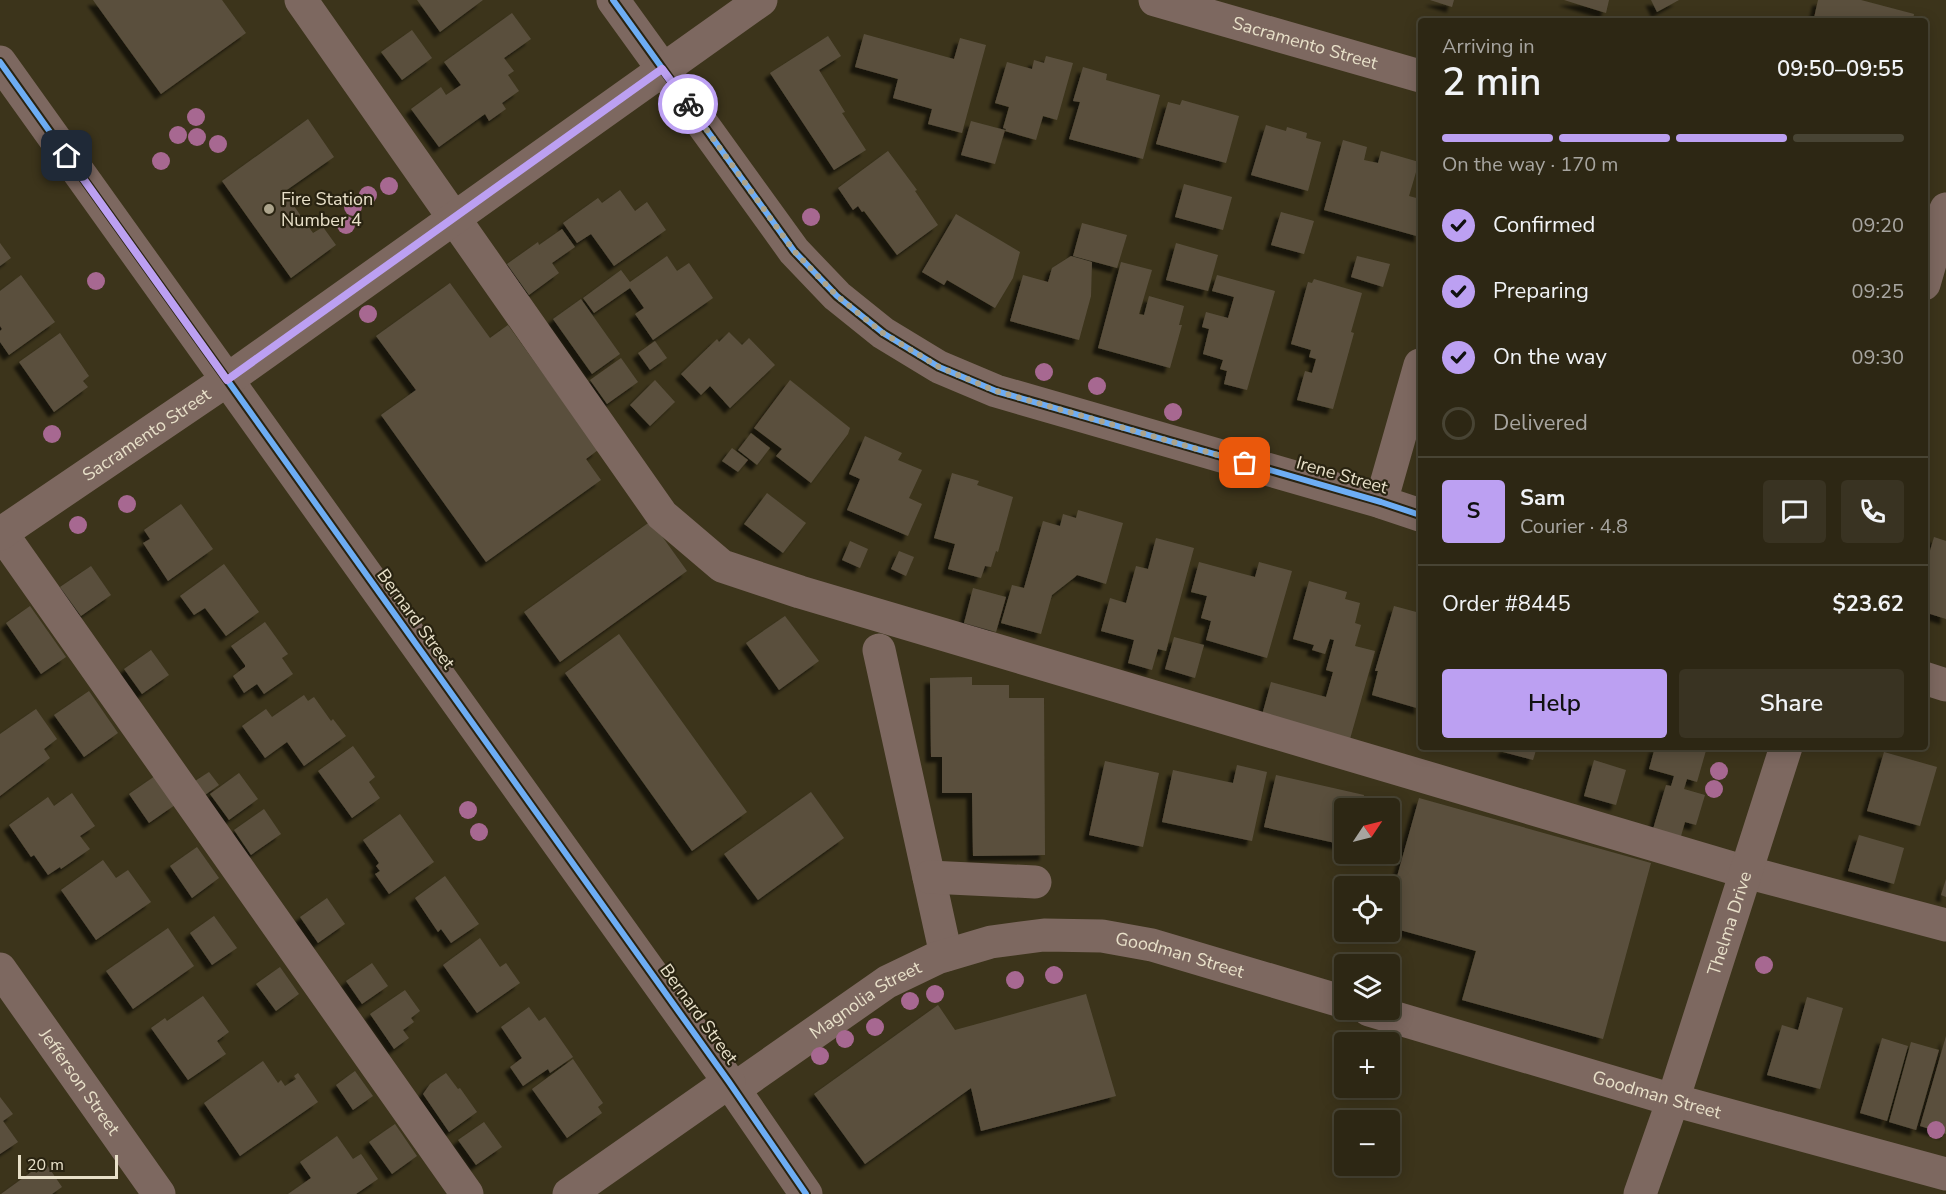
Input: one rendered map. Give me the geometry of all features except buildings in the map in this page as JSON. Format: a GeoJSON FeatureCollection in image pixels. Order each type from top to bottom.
{"type":"FeatureCollection","features":[{"type":"Feature","properties":{"kind":"street"},"geometry":{"type":"LineString","coordinates":[[301,0],[662,515],[722,566],[812,595],[1746,872],[1946,925]]}},
{"type":"Feature","properties":{"kind":"street","name":"Irene Street"},"geometry":{"type":"LineString","coordinates":[[613,0],[794,251],[837,296],[883,333],[939,367],[996,391],[1418,514]]}},
{"type":"Feature","properties":{"kind":"street","name":"Sacramento Street"},"geometry":{"type":"LineString","coordinates":[[0,533],[227,380],[761,0]]}},
{"type":"Feature","properties":{"kind":"street","name":"Sacramento Street"},"geometry":{"type":"LineString","coordinates":[[1155,0],[1418,75]]}},
{"type":"Feature","properties":{"kind":"street","name":"Bernard Street"},"geometry":{"type":"LineString","coordinates":[[0,62],[806,1194]]}},
{"type":"Feature","properties":{"kind":"street"},"geometry":{"type":"LineString","coordinates":[[1928,270],[1946,209]]}},
{"type":"Feature","properties":{"kind":"street"},"geometry":{"type":"LineString","coordinates":[[1381,502],[1418,372]]}},
{"type":"Feature","properties":{"kind":"street"},"geometry":{"type":"LineString","coordinates":[[0,533],[467,1194]]}},
{"type":"Feature","properties":{"kind":"street"},"geometry":{"type":"LineString","coordinates":[[879,650],[946,955]]}},
{"type":"Feature","properties":{"kind":"street"},"geometry":{"type":"LineString","coordinates":[[1928,679],[1946,685]]}},
{"type":"Feature","properties":{"kind":"street","name":"Thelma Drive"},"geometry":{"type":"LineString","coordinates":[[1640,1194],[1673,1100],[1785,750]]}},
{"type":"Feature","properties":{"kind":"street"},"geometry":{"type":"LineString","coordinates":[[929,877],[1035,882]]}},
{"type":"Feature","properties":{"kind":"street","name":"Goodman Street"},"geometry":{"type":"LineString","coordinates":[[1011,939],[1044,935],[1102,936],[1152,945],[1334,999]]}},
{"type":"Feature","properties":{"kind":"street","name":"Magnolia Street"},"geometry":{"type":"LineString","coordinates":[[569,1194],[887,981],[946,955],[991,942],[1011,939]]}},
{"type":"Feature","properties":{"kind":"street","name":"Jefferson Street"},"geometry":{"type":"LineString","coordinates":[[0,969],[159,1194]]}},
{"type":"Feature","properties":{"kind":"street","name":"Goodman Street"},"geometry":{"type":"LineString","coordinates":[[1400,1019],[1673,1100],[1946,1174]]}},
{"type":"Feature","properties":{"kind":"cycle path"},"geometry":{"type":"LineString","coordinates":[[613,0],[794,251],[837,296],[883,333],[939,367],[996,391],[1418,514]]}},
{"type":"Feature","properties":{"kind":"cycle path"},"geometry":{"type":"LineString","coordinates":[[0,62],[729,1082],[806,1194]]}},
{"type":"Feature","properties":{"kind":"way so far"},"geometry":{"type":"LineString","coordinates":[[688,104],[794,251],[837,296],[883,333],[939,367],[996,391],[1245,463]]}},
{"type":"Feature","properties":{"kind":"place","name":"Fire Station Number 4"},"geometry":{"type":"Point","coordinates":[269,209]}},
{"type":"Feature","properties":{"kind":"route"},"geometry":{"type":"LineString","coordinates":[[67,156],[227,380],[662,69],[688,104]]}}]}
